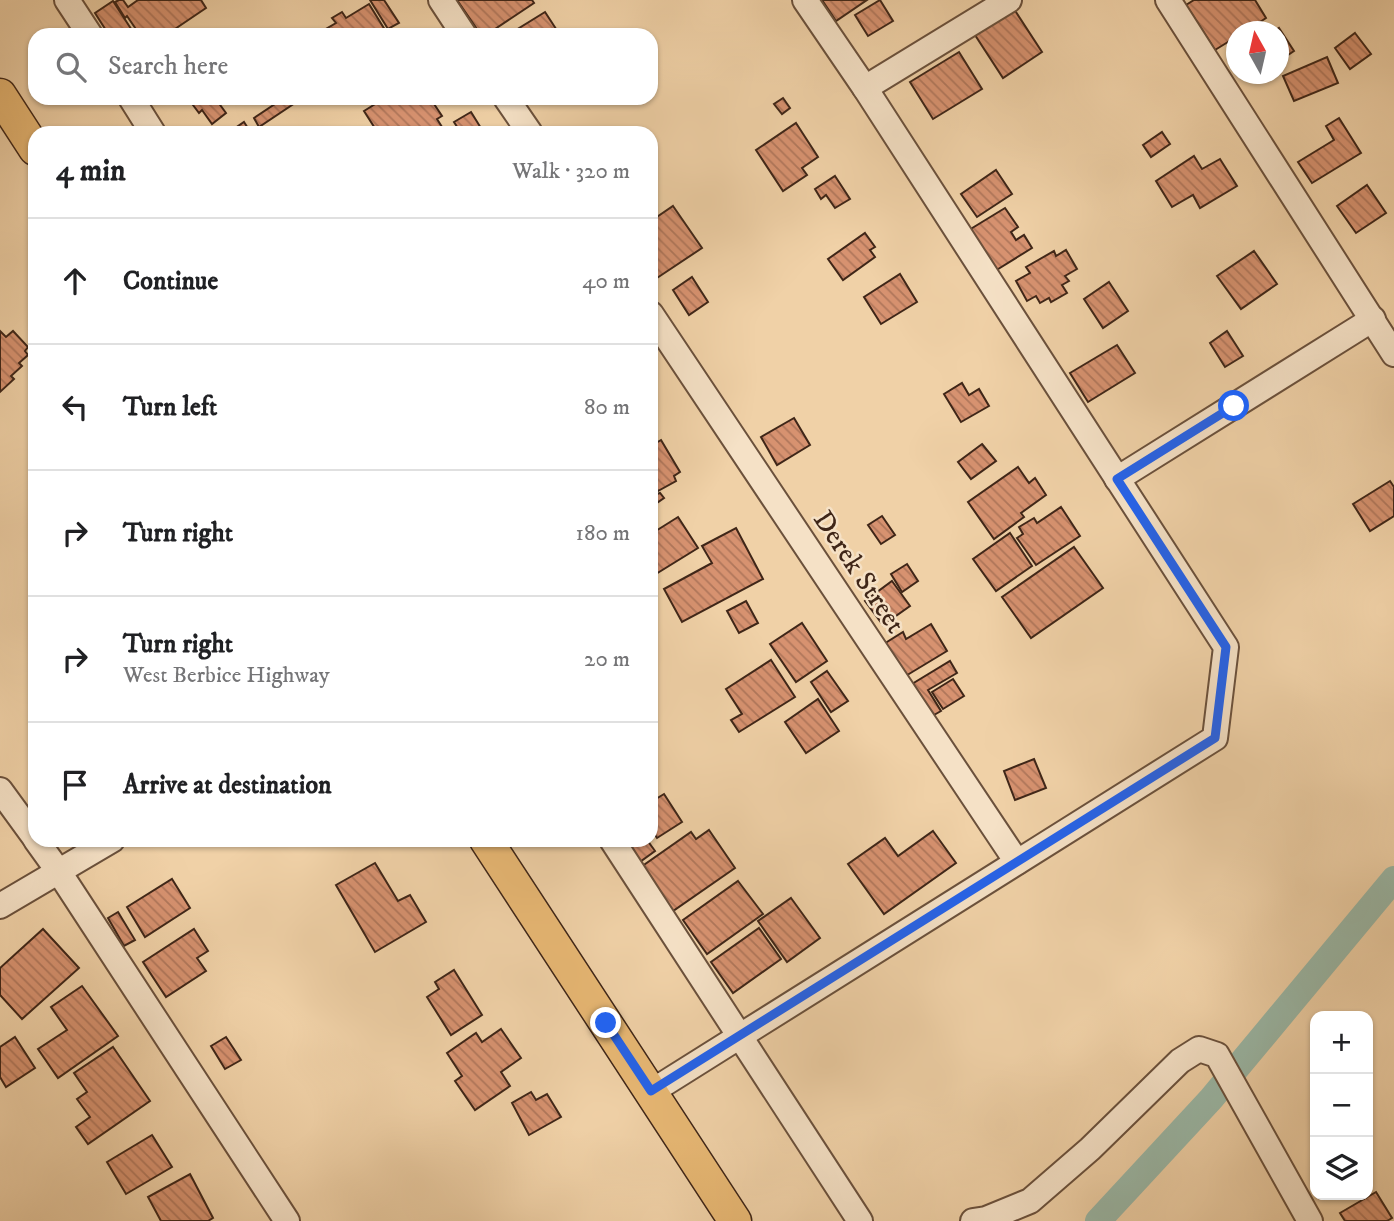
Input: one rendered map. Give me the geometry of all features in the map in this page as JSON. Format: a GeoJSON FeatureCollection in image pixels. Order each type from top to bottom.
{"type":"FeatureCollection","features":[{"type":"Feature","properties":{"kind":"main road"},"geometry":{"type":"LineString","coordinates":[[0,95],[28,138]]}},
{"type":"Feature","properties":{"kind":"main road"},"geometry":{"type":"LineString","coordinates":[[491,847],[735,1221]]}},
{"type":"Feature","properties":{"kind":"street"},"geometry":{"type":"LineString","coordinates":[[67,0],[85,28]]}},
{"type":"Feature","properties":{"kind":"street"},"geometry":{"type":"LineString","coordinates":[[441,0],[459,28]]}},
{"type":"Feature","properties":{"kind":"street"},"geometry":{"type":"LineString","coordinates":[[651,1091],[1215,738],[1226,647],[865,88],[805,0]]}},
{"type":"Feature","properties":{"kind":"street"},"geometry":{"type":"LineString","coordinates":[[865,88],[1009,0]]}},
{"type":"Feature","properties":{"kind":"street"},"geometry":{"type":"LineString","coordinates":[[1168,0],[1394,354]]}},
{"type":"Feature","properties":{"kind":"street"},"geometry":{"type":"LineString","coordinates":[[135,105],[149,126]]}},
{"type":"Feature","properties":{"kind":"street"},"geometry":{"type":"LineString","coordinates":[[511,105],[525,126]]}},
{"type":"Feature","properties":{"kind":"street"},"geometry":{"type":"LineString","coordinates":[[1117,479],[1373,319]]}},
{"type":"Feature","properties":{"kind":"street","name":"Derek Street"},"geometry":{"type":"LineString","coordinates":[[658,324],[1017,862]]}},
{"type":"Feature","properties":{"kind":"street"},"geometry":{"type":"LineString","coordinates":[[0,790],[28,828]]}},
{"type":"Feature","properties":{"kind":"street"},"geometry":{"type":"LineString","coordinates":[[42,847],[287,1221]]}},
{"type":"Feature","properties":{"kind":"street"},"geometry":{"type":"LineString","coordinates":[[0,906],[101,847]]}},
{"type":"Feature","properties":{"kind":"street"},"geometry":{"type":"LineString","coordinates":[[616,847],[860,1221]]}},
{"type":"Feature","properties":{"kind":"street"},"geometry":{"type":"LineString","coordinates":[[973,1221],[986,1219],[1030,1201],[1090,1149],[1180,1061],[1199,1049],[1217,1055],[1310,1221]]}},
{"type":"Feature","properties":{"kind":"building"},"geometry":{"type":"Polygon","coordinates":[[[123,0],[128,7],[138,0],[201,0],[206,8],[176,28],[135,28],[115,2],[123,0]]]}},
{"type":"Feature","properties":{"kind":"building"},"geometry":{"type":"Polygon","coordinates":[[[370,0],[384,0],[399,23],[387,28],[370,0]]]}},
{"type":"Feature","properties":{"kind":"building"},"geometry":{"type":"Polygon","coordinates":[[[457,0],[532,0],[534,3],[496,28],[476,28],[457,0]]]}},
{"type":"Feature","properties":{"kind":"building"},"geometry":{"type":"Polygon","coordinates":[[[822,0],[867,0],[836,21],[822,0]]]}},
{"type":"Feature","properties":{"kind":"building"},"geometry":{"type":"Polygon","coordinates":[[[880,0],[893,21],[868,36],[855,15],[880,0]]]}},
{"type":"Feature","properties":{"kind":"building"},"geometry":{"type":"Polygon","coordinates":[[[1194,0],[1255,0],[1266,18],[1262,21],[1226,21],[1226,43],[1215,50],[1186,5],[1194,0]]]}},
{"type":"Feature","properties":{"kind":"building"},"geometry":{"type":"Polygon","coordinates":[[[113,1],[130,28],[105,28],[95,13],[113,1]]]}},
{"type":"Feature","properties":{"kind":"building"},"geometry":{"type":"Polygon","coordinates":[[[369,4],[384,28],[328,28],[336,23],[332,18],[342,12],[346,18],[369,4]]]}},
{"type":"Feature","properties":{"kind":"building"},"geometry":{"type":"Polygon","coordinates":[[[1014,9],[1042,52],[1003,78],[975,35],[1014,9]]]}},
{"type":"Feature","properties":{"kind":"building"},"geometry":{"type":"Polygon","coordinates":[[[545,12],[555,28],[519,28],[545,12]]]}},
{"type":"Feature","properties":{"kind":"building"},"geometry":{"type":"Polygon","coordinates":[[[1355,33],[1371,54],[1350,69],[1335,48],[1355,33]]]}},
{"type":"Feature","properties":{"kind":"building"},"geometry":{"type":"Polygon","coordinates":[[[959,52],[982,89],[933,119],[910,82],[959,52]]]}},
{"type":"Feature","properties":{"kind":"building"},"geometry":{"type":"Polygon","coordinates":[[[1327,57],[1338,83],[1294,101],[1287,84],[1289,84],[1289,73],[1327,57]]]}},
{"type":"Feature","properties":{"kind":"building"},"geometry":{"type":"Polygon","coordinates":[[[783,98],[790,108],[782,114],[774,104],[783,98]]]}},
{"type":"Feature","properties":{"kind":"building"},"geometry":{"type":"Polygon","coordinates":[[[193,105],[220,105],[226,113],[212,124],[202,110],[199,113],[193,105]]]}},
{"type":"Feature","properties":{"kind":"building"},"geometry":{"type":"Polygon","coordinates":[[[274,105],[292,105],[260,126],[254,118],[274,105]]]}},
{"type":"Feature","properties":{"kind":"building"},"geometry":{"type":"Polygon","coordinates":[[[374,105],[435,105],[442,116],[437,119],[441,126],[374,126],[364,111],[374,105]]]}},
{"type":"Feature","properties":{"kind":"building"},"geometry":{"type":"Polygon","coordinates":[[[471,112],[480,126],[457,126],[454,122],[471,112]]]}},
{"type":"Feature","properties":{"kind":"building"},"geometry":{"type":"Polygon","coordinates":[[[1339,118],[1361,153],[1312,183],[1298,162],[1334,140],[1326,126],[1339,118]]]}},
{"type":"Feature","properties":{"kind":"building"},"geometry":{"type":"Polygon","coordinates":[[[796,123],[818,157],[802,168],[807,175],[783,191],[756,150],[796,123]]]}},
{"type":"Feature","properties":{"kind":"building"},"geometry":{"type":"Polygon","coordinates":[[[1162,132],[1170,144],[1151,157],[1143,145],[1162,132]]]}},
{"type":"Feature","properties":{"kind":"building"},"geometry":{"type":"Polygon","coordinates":[[[1194,156],[1202,169],[1220,159],[1237,186],[1200,208],[1193,195],[1172,207],[1156,181],[1194,156]]]}},
{"type":"Feature","properties":{"kind":"building"},"geometry":{"type":"Polygon","coordinates":[[[996,170],[1012,194],[977,217],[961,194],[996,170]]]}},
{"type":"Feature","properties":{"kind":"building"},"geometry":{"type":"Polygon","coordinates":[[[835,176],[850,199],[835,208],[826,195],[821,199],[815,189],[835,176]]]}},
{"type":"Feature","properties":{"kind":"building"},"geometry":{"type":"Polygon","coordinates":[[[1367,185],[1386,213],[1356,233],[1337,206],[1367,185]]]}},
{"type":"Feature","properties":{"kind":"building"},"geometry":{"type":"Polygon","coordinates":[[[673,206],[702,248],[658,277],[658,216],[673,206]]]}},
{"type":"Feature","properties":{"kind":"building"},"geometry":{"type":"Polygon","coordinates":[[[1005,208],[1018,227],[1011,232],[1016,240],[1024,235],[1032,248],[995,271],[969,230],[1005,208]]]}},
{"type":"Feature","properties":{"kind":"building"},"geometry":{"type":"Polygon","coordinates":[[[865,233],[875,247],[870,250],[875,257],[843,280],[828,259],[865,233]]]}},
{"type":"Feature","properties":{"kind":"building"},"geometry":{"type":"Polygon","coordinates":[[[1066,250],[1077,269],[1065,276],[1069,281],[1062,285],[1067,293],[1051,302],[1049,298],[1040,303],[1036,296],[1027,301],[1016,281],[1030,273],[1026,267],[1054,251],[1056,256],[1066,250]]]}},
{"type":"Feature","properties":{"kind":"building"},"geometry":{"type":"Polygon","coordinates":[[[1254,251],[1277,284],[1241,309],[1217,276],[1254,251]]]}},
{"type":"Feature","properties":{"kind":"building"},"geometry":{"type":"Polygon","coordinates":[[[900,274],[917,302],[881,324],[864,297],[900,274]]]}},
{"type":"Feature","properties":{"kind":"building"},"geometry":{"type":"Polygon","coordinates":[[[692,277],[708,302],[689,315],[673,290],[692,277]]]}},
{"type":"Feature","properties":{"kind":"building"},"geometry":{"type":"Polygon","coordinates":[[[1109,282],[1128,311],[1103,328],[1084,299],[1109,282]]]}},
{"type":"Feature","properties":{"kind":"building"},"geometry":{"type":"Polygon","coordinates":[[[0,331],[6,337],[13,331],[28,347],[25,351],[28,355],[19,363],[22,366],[11,376],[14,379],[0,392],[0,331]]]}},
{"type":"Feature","properties":{"kind":"building"},"geometry":{"type":"Polygon","coordinates":[[[1227,331],[1243,356],[1225,367],[1210,343],[1227,331]]]}},
{"type":"Feature","properties":{"kind":"building"},"geometry":{"type":"Polygon","coordinates":[[[1117,345],[1135,373],[1088,402],[1070,373],[1117,345]]]}},
{"type":"Feature","properties":{"kind":"building"},"geometry":{"type":"Polygon","coordinates":[[[962,383],[969,395],[979,389],[989,406],[961,422],[944,394],[962,383]]]}},
{"type":"Feature","properties":{"kind":"building"},"geometry":{"type":"Polygon","coordinates":[[[794,418],[810,445],[777,465],[761,437],[794,418]]]}},
{"type":"Feature","properties":{"kind":"building"},"geometry":{"type":"Polygon","coordinates":[[[661,440],[680,472],[674,476],[676,481],[658,491],[658,442],[661,440]]]}},
{"type":"Feature","properties":{"kind":"building"},"geometry":{"type":"Polygon","coordinates":[[[982,444],[996,461],[971,479],[958,462],[982,444]]]}},
{"type":"Feature","properties":{"kind":"building"},"geometry":{"type":"Polygon","coordinates":[[[1018,467],[1029,483],[1035,478],[1046,495],[1021,513],[1024,517],[994,539],[968,502],[1018,467]]]}},
{"type":"Feature","properties":{"kind":"building"},"geometry":{"type":"Polygon","coordinates":[[[1390,481],[1394,487],[1394,516],[1370,531],[1353,504],[1390,481]]]}},
{"type":"Feature","properties":{"kind":"building"},"geometry":{"type":"Polygon","coordinates":[[[660,493],[664,498],[658,502],[658,494],[660,493]]]}},
{"type":"Feature","properties":{"kind":"building"},"geometry":{"type":"Polygon","coordinates":[[[1061,507],[1080,536],[1036,565],[1017,538],[1023,534],[1019,527],[1034,518],[1037,523],[1061,507]]]}},
{"type":"Feature","properties":{"kind":"building"},"geometry":{"type":"Polygon","coordinates":[[[882,516],[895,535],[881,544],[868,525],[882,516]]]}},
{"type":"Feature","properties":{"kind":"building"},"geometry":{"type":"Polygon","coordinates":[[[678,517],[698,548],[658,573],[658,530],[678,517]]]}},
{"type":"Feature","properties":{"kind":"building"},"geometry":{"type":"Polygon","coordinates":[[[736,528],[763,579],[682,622],[664,589],[712,563],[702,546],[736,528]]]}},
{"type":"Feature","properties":{"kind":"building"},"geometry":{"type":"Polygon","coordinates":[[[1010,533],[1032,566],[996,591],[973,559],[1010,533]]]}},
{"type":"Feature","properties":{"kind":"building"},"geometry":{"type":"Polygon","coordinates":[[[1074,547],[1103,588],[1031,638],[1002,597],[1074,547]]]}},
{"type":"Feature","properties":{"kind":"building"},"geometry":{"type":"Polygon","coordinates":[[[907,564],[918,581],[902,592],[891,574],[907,564]]]}},
{"type":"Feature","properties":{"kind":"building"},"geometry":{"type":"Polygon","coordinates":[[[892,581],[910,606],[883,625],[865,601],[892,581]]]}},
{"type":"Feature","properties":{"kind":"building"},"geometry":{"type":"Polygon","coordinates":[[[746,601],[758,623],[739,633],[727,611],[746,601]]]}},
{"type":"Feature","properties":{"kind":"building"},"geometry":{"type":"Polygon","coordinates":[[[802,623],[827,661],[796,682],[770,644],[802,623]]]}},
{"type":"Feature","properties":{"kind":"building"},"geometry":{"type":"Polygon","coordinates":[[[931,624],[947,651],[899,680],[879,647],[903,632],[906,639],[931,624]]]}},
{"type":"Feature","properties":{"kind":"building"},"geometry":{"type":"Polygon","coordinates":[[[771,660],[795,697],[739,732],[731,720],[742,714],[726,689],[771,660]]]}},
{"type":"Feature","properties":{"kind":"building"},"geometry":{"type":"Polygon","coordinates":[[[950,661],[957,673],[928,690],[941,711],[927,719],[907,687],[950,661]]]}},
{"type":"Feature","properties":{"kind":"building"},"geometry":{"type":"Polygon","coordinates":[[[827,671],[848,701],[831,712],[811,682],[827,671]]]}},
{"type":"Feature","properties":{"kind":"building"},"geometry":{"type":"Polygon","coordinates":[[[953,679],[964,696],[943,709],[932,692],[953,679]]]}},
{"type":"Feature","properties":{"kind":"building"},"geometry":{"type":"Polygon","coordinates":[[[818,699],[839,731],[806,753],[785,722],[818,699]]]}},
{"type":"Feature","properties":{"kind":"building"},"geometry":{"type":"Polygon","coordinates":[[[1034,759],[1046,788],[1015,800],[1004,771],[1034,759]]]}},
{"type":"Feature","properties":{"kind":"building"},"geometry":{"type":"Polygon","coordinates":[[[664,794],[682,822],[658,837],[658,798],[664,794]]]}},
{"type":"Feature","properties":{"kind":"building"},"geometry":{"type":"Polygon","coordinates":[[[709,830],[735,868],[673,911],[641,867],[691,832],[696,839],[709,830]]]}},
{"type":"Feature","properties":{"kind":"building"},"geometry":{"type":"Polygon","coordinates":[[[933,831],[956,863],[884,914],[848,864],[885,838],[898,856],[933,831]]]}},
{"type":"Feature","properties":{"kind":"building"},"geometry":{"type":"Polygon","coordinates":[[[652,847],[655,851],[637,864],[626,849],[652,847]]]}},
{"type":"Feature","properties":{"kind":"building"},"geometry":{"type":"Polygon","coordinates":[[[375,863],[398,901],[410,895],[426,922],[375,952],[336,885],[375,863]]]}},
{"type":"Feature","properties":{"kind":"building"},"geometry":{"type":"Polygon","coordinates":[[[172,879],[190,908],[145,937],[127,907],[172,879]]]}},
{"type":"Feature","properties":{"kind":"building"},"geometry":{"type":"Polygon","coordinates":[[[738,881],[763,914],[707,954],[683,920],[738,881]]]}},
{"type":"Feature","properties":{"kind":"building"},"geometry":{"type":"Polygon","coordinates":[[[791,898],[820,938],[787,962],[758,921],[791,898]]]}},
{"type":"Feature","properties":{"kind":"building"},"geometry":{"type":"Polygon","coordinates":[[[118,912],[135,940],[124,946],[108,918],[118,912]]]}},
{"type":"Feature","properties":{"kind":"building"},"geometry":{"type":"Polygon","coordinates":[[[759,928],[781,959],[733,993],[711,962],[759,928]]]}},
{"type":"Feature","properties":{"kind":"building"},"geometry":{"type":"Polygon","coordinates":[[[43,929],[79,968],[22,1019],[0,995],[0,968],[43,929]]]}},
{"type":"Feature","properties":{"kind":"building"},"geometry":{"type":"Polygon","coordinates":[[[194,929],[208,951],[197,958],[206,971],[166,997],[143,962],[194,929]]]}},
{"type":"Feature","properties":{"kind":"building"},"geometry":{"type":"Polygon","coordinates":[[[454,970],[482,1015],[451,1035],[427,997],[439,989],[435,982],[454,970]]]}},
{"type":"Feature","properties":{"kind":"building"},"geometry":{"type":"Polygon","coordinates":[[[82,986],[118,1036],[58,1078],[38,1049],[67,1030],[51,1007],[82,986]]]}},
{"type":"Feature","properties":{"kind":"building"},"geometry":{"type":"Polygon","coordinates":[[[501,1029],[521,1058],[501,1072],[510,1086],[475,1110],[455,1081],[462,1076],[447,1053],[476,1033],[482,1042],[501,1029]]]}},
{"type":"Feature","properties":{"kind":"building"},"geometry":{"type":"Polygon","coordinates":[[[15,1037],[35,1068],[6,1087],[0,1077],[0,1047],[15,1037]]]}},
{"type":"Feature","properties":{"kind":"building"},"geometry":{"type":"Polygon","coordinates":[[[226,1037],[241,1060],[225,1069],[211,1046],[226,1037]]]}},
{"type":"Feature","properties":{"kind":"building"},"geometry":{"type":"Polygon","coordinates":[[[113,1047],[150,1101],[88,1144],[76,1127],[90,1117],[77,1099],[87,1092],[74,1073],[113,1047]]]}},
{"type":"Feature","properties":{"kind":"building"},"geometry":{"type":"Polygon","coordinates":[[[531,1092],[536,1100],[547,1094],[561,1117],[529,1135],[512,1103],[531,1092]]]}},
{"type":"Feature","properties":{"kind":"building"},"geometry":{"type":"Polygon","coordinates":[[[152,1135],[172,1167],[126,1194],[107,1162],[152,1135]]]}},
{"type":"Feature","properties":{"kind":"building"},"geometry":{"type":"Polygon","coordinates":[[[190,1174],[213,1218],[208,1221],[161,1221],[148,1197],[190,1174]]]}},
{"type":"Feature","properties":{"kind":"building"},"geometry":{"type":"Polygon","coordinates":[[[1376,1192],[1392,1218],[1387,1221],[1345,1221],[1340,1213],[1362,1200],[1373,1200],[1373,1194],[1376,1192]]]}},
{"type":"Feature","properties":{"kind":"waterway"},"geometry":{"type":"LineString","coordinates":[[1098,1221],[1211,1099],[1394,879]]}},
{"type":"Feature","properties":{"kind":"route"},"geometry":{"type":"LineString","coordinates":[[606,1023],[651,1091],[1215,738],[1226,647],[1117,479],[1234,406]]}}]}
